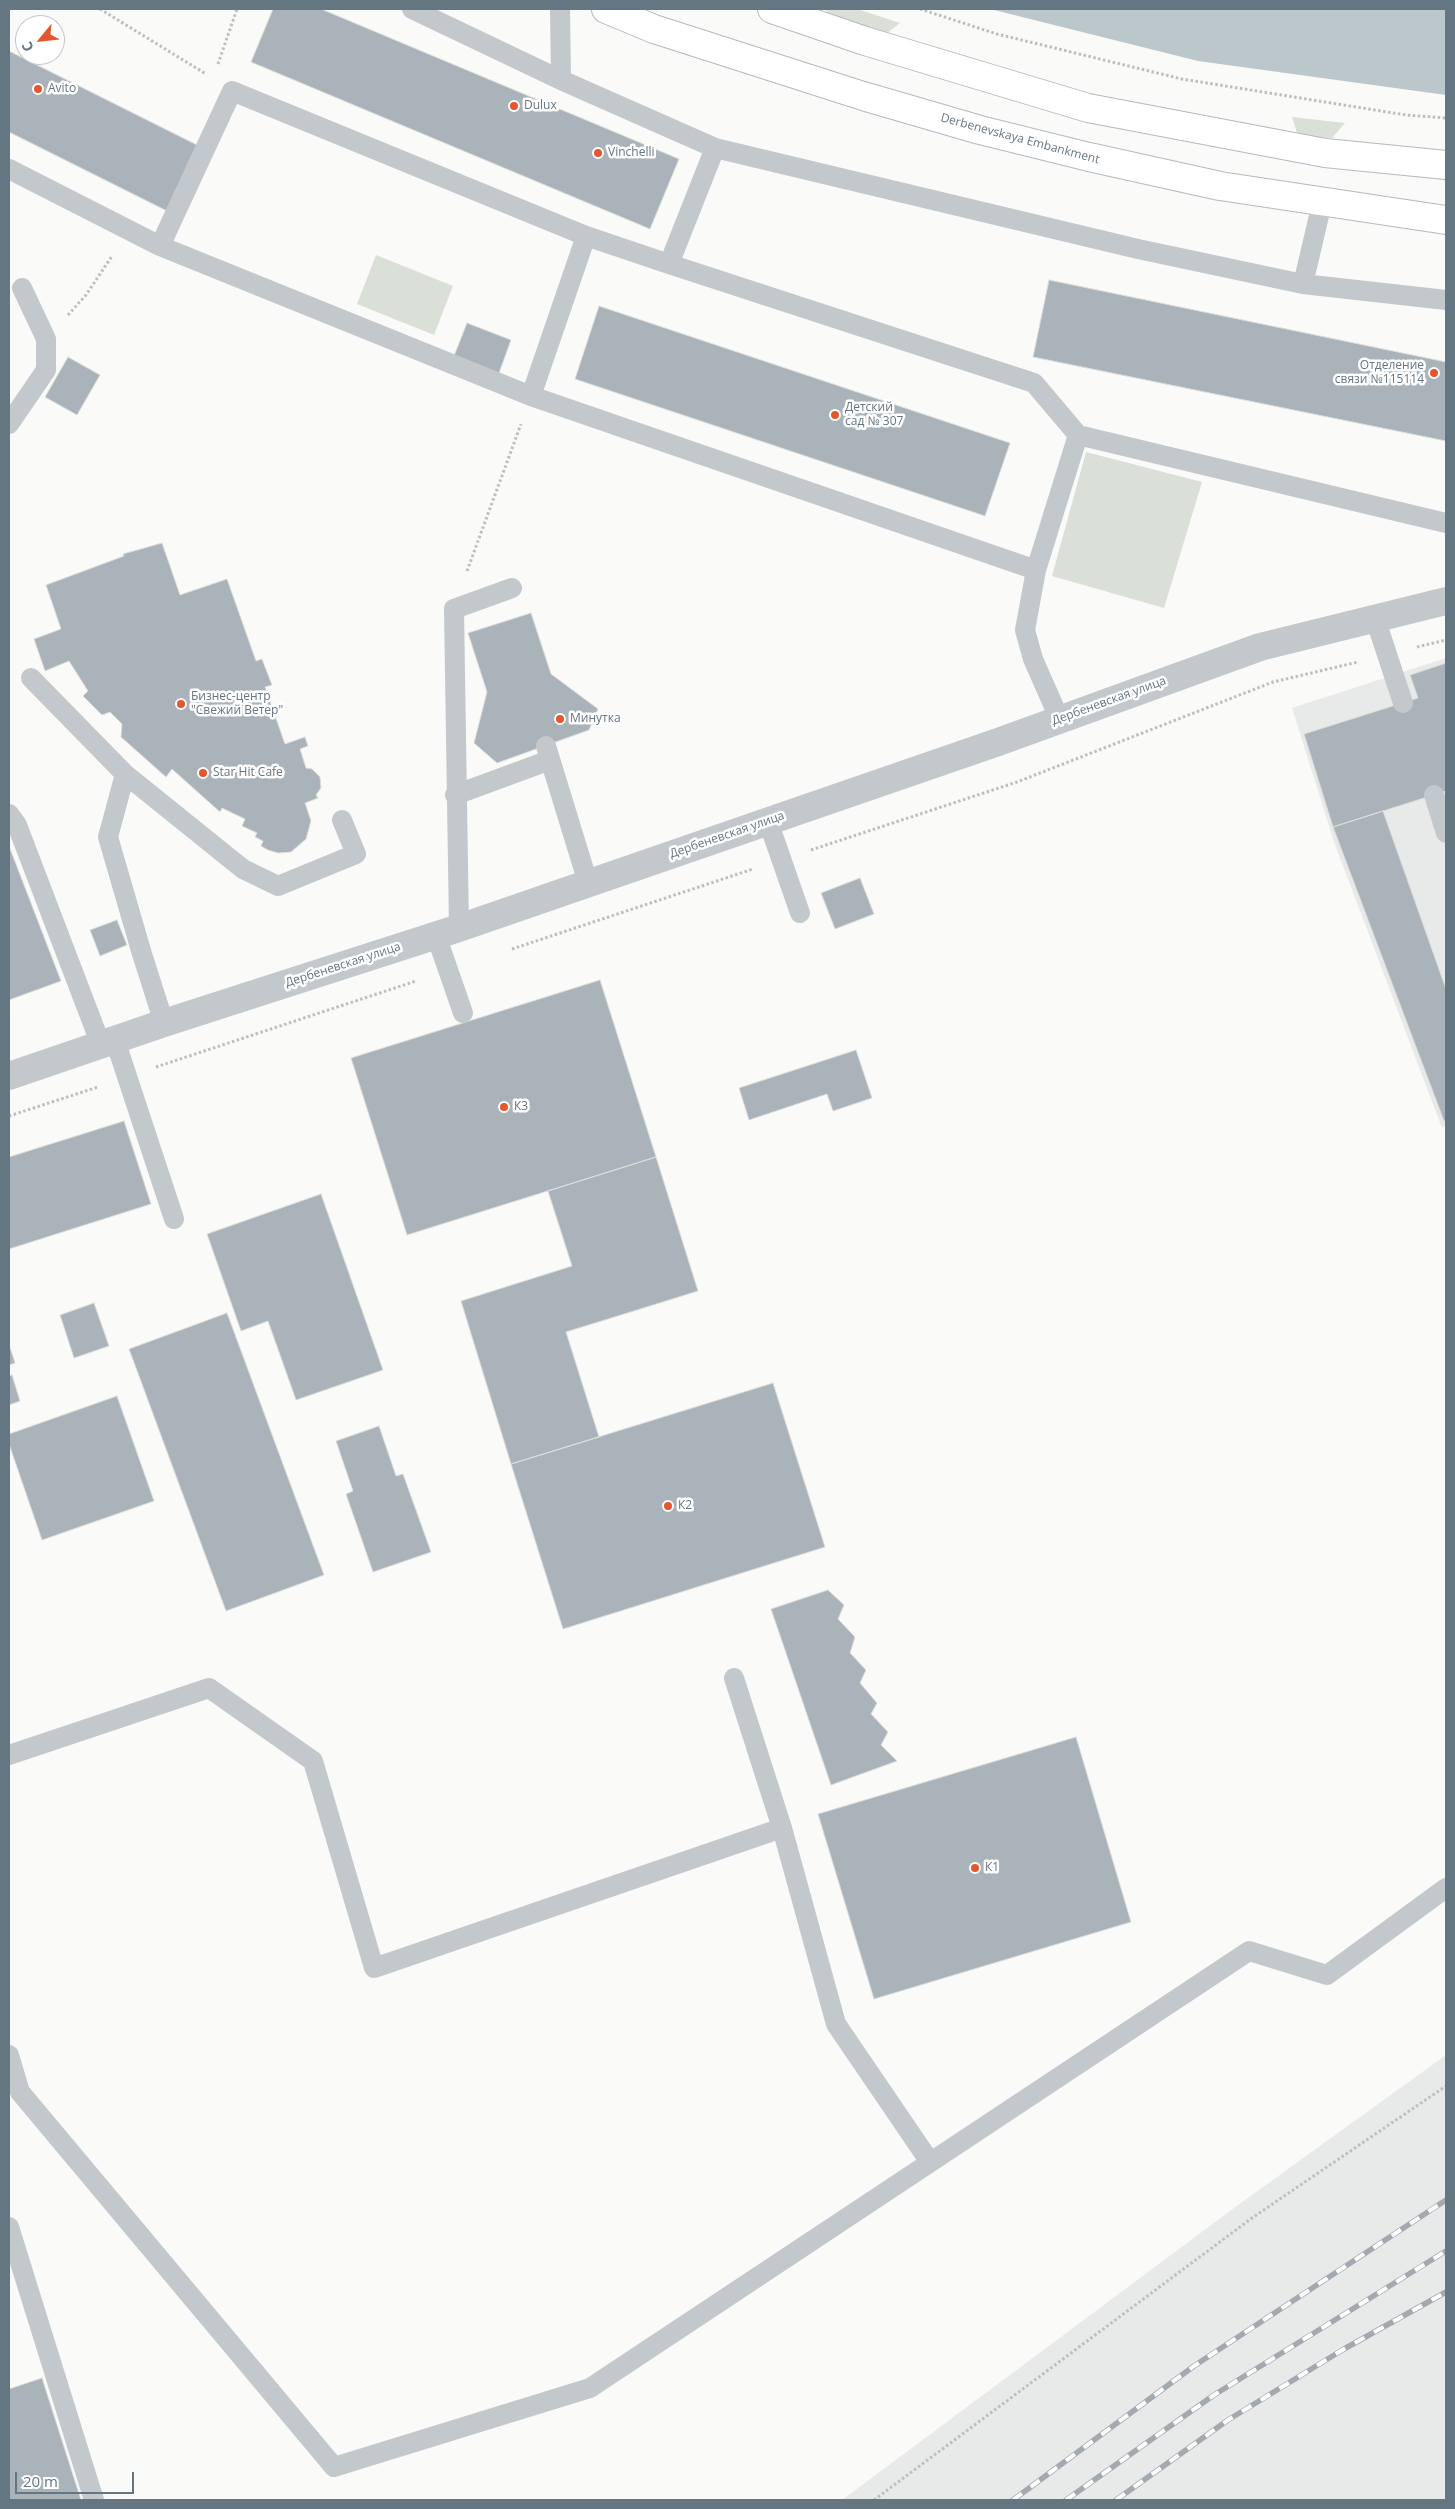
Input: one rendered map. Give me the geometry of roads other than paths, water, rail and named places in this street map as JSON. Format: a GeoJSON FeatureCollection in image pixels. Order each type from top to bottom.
{"type":"FeatureCollection","features":[{"type":"Feature","properties":{"kind":"main road","name":"Derbenevskaya Embankment"},"geometry":{"type":"LineString","coordinates":[[606,9],[654,29],[863,96],[980,130],[1211,184],[1322,203],[1446,220]]}},
{"type":"Feature","properties":{"kind":"main road"},"geometry":{"type":"LineString","coordinates":[[772,9],[865,41],[1088,108],[1325,153],[1446,165]]}},
{"type":"Feature","properties":{"kind":"street","name":"Дербеневская улица"},"geometry":{"type":"LineString","coordinates":[[10,1070],[108,1043],[164,1023],[447,932],[1000,741],[1059,718],[1260,647],[1446,601]]}},
{"type":"Feature","properties":{"kind":"lane"},"geometry":{"type":"LineString","coordinates":[[412,9],[561,80],[715,148],[1138,249],[1303,284],[1446,300]]}},
{"type":"Feature","properties":{"kind":"lane"},"geometry":{"type":"LineString","coordinates":[[560,9],[561,80]]}},
{"type":"Feature","properties":{"kind":"lane"},"geometry":{"type":"LineString","coordinates":[[160,246],[232,91],[586,236],[1034,383],[1078,435],[1446,523]]}},
{"type":"Feature","properties":{"kind":"lane"},"geometry":{"type":"LineString","coordinates":[[669,264],[715,148]]}},
{"type":"Feature","properties":{"kind":"lane"},"geometry":{"type":"LineString","coordinates":[[9,170],[160,246],[531,396],[1036,570]]}},
{"type":"Feature","properties":{"kind":"lane"},"geometry":{"type":"LineString","coordinates":[[1303,284],[1322,203]]}},
{"type":"Feature","properties":{"kind":"lane"},"geometry":{"type":"LineString","coordinates":[[531,396],[586,236]]}},
{"type":"Feature","properties":{"kind":"lane"},"geometry":{"type":"LineString","coordinates":[[9,424],[46,370],[46,339],[22,288]]}},
{"type":"Feature","properties":{"kind":"lane"},"geometry":{"type":"LineString","coordinates":[[1059,718],[1033,659],[1025,630],[1036,570],[1078,435]]}},
{"type":"Feature","properties":{"kind":"lane"},"geometry":{"type":"LineString","coordinates":[[463,1013],[448,971],[447,932],[455,795],[454,609],[512,588]]}},
{"type":"Feature","properties":{"kind":"lane"},"geometry":{"type":"LineString","coordinates":[[1375,618],[1403,703]]}},
{"type":"Feature","properties":{"kind":"lane"},"geometry":{"type":"LineString","coordinates":[[31,678],[125,774],[243,869],[278,886],[356,854],[342,820]]}},
{"type":"Feature","properties":{"kind":"lane"},"geometry":{"type":"LineString","coordinates":[[455,795],[548,753],[588,883]]}},
{"type":"Feature","properties":{"kind":"lane"},"geometry":{"type":"LineString","coordinates":[[125,774],[108,837],[164,1023]]}},
{"type":"Feature","properties":{"kind":"lane"},"geometry":{"type":"LineString","coordinates":[[1434,795],[1446,833]]}},
{"type":"Feature","properties":{"kind":"lane"},"geometry":{"type":"LineString","coordinates":[[9,814],[17,825],[108,1043],[127,1077],[174,1219]]}},
{"type":"Feature","properties":{"kind":"lane"},"geometry":{"type":"LineString","coordinates":[[768,821],[800,913]]}},
{"type":"Feature","properties":{"kind":"lane"},"geometry":{"type":"LineString","coordinates":[[734,1678],[782,1828],[836,2024],[930,2162]]}},
{"type":"Feature","properties":{"kind":"lane"},"geometry":{"type":"LineString","coordinates":[[9,1755],[209,1688],[313,1761],[374,1968],[782,1828]]}},
{"type":"Feature","properties":{"kind":"lane"},"geometry":{"type":"LineString","coordinates":[[9,2055],[20,2092],[334,2467],[590,2388],[1249,1951],[1327,1975],[1446,1888]]}},
{"type":"Feature","properties":{"kind":"lane"},"geometry":{"type":"LineString","coordinates":[[9,2227],[94,2500]]}},
{"type":"Feature","properties":{"kind":"railway"},"geometry":{"type":"LineString","coordinates":[[1013,2500],[1194,2366],[1446,2200]]}},
{"type":"Feature","properties":{"kind":"railway"},"geometry":{"type":"LineString","coordinates":[[1066,2500],[1214,2395],[1446,2251]]}},
{"type":"Feature","properties":{"kind":"railway"},"geometry":{"type":"LineString","coordinates":[[1116,2500],[1228,2420],[1344,2349],[1446,2292]]}},
{"type":"Feature","properties":{"kind":"place","name":"Avito"},"geometry":{"type":"Point","coordinates":[38,89]}},
{"type":"Feature","properties":{"kind":"place","name":"Dulux"},"geometry":{"type":"Point","coordinates":[514,106]}},
{"type":"Feature","properties":{"kind":"place","name":"Vinchelli"},"geometry":{"type":"Point","coordinates":[598,153]}},
{"type":"Feature","properties":{"kind":"place","name":"Отделение связи №115114"},"geometry":{"type":"Point","coordinates":[1434,373]}},
{"type":"Feature","properties":{"kind":"place","name":"Детский сад № 307"},"geometry":{"type":"Point","coordinates":[835,415]}},
{"type":"Feature","properties":{"kind":"place","name":"Бизнес-центр \"Свежий Ветер\""},"geometry":{"type":"Point","coordinates":[181,704]}},
{"type":"Feature","properties":{"kind":"place","name":"Минутка"},"geometry":{"type":"Point","coordinates":[560,719]}},
{"type":"Feature","properties":{"kind":"place","name":"Star Hit Cafe"},"geometry":{"type":"Point","coordinates":[203,773]}},
{"type":"Feature","properties":{"kind":"place","name":"К3"},"geometry":{"type":"Point","coordinates":[504,1107]}},
{"type":"Feature","properties":{"kind":"place","name":"К2"},"geometry":{"type":"Point","coordinates":[668,1506]}},
{"type":"Feature","properties":{"kind":"place","name":"К1"},"geometry":{"type":"Point","coordinates":[975,1868]}}]}
